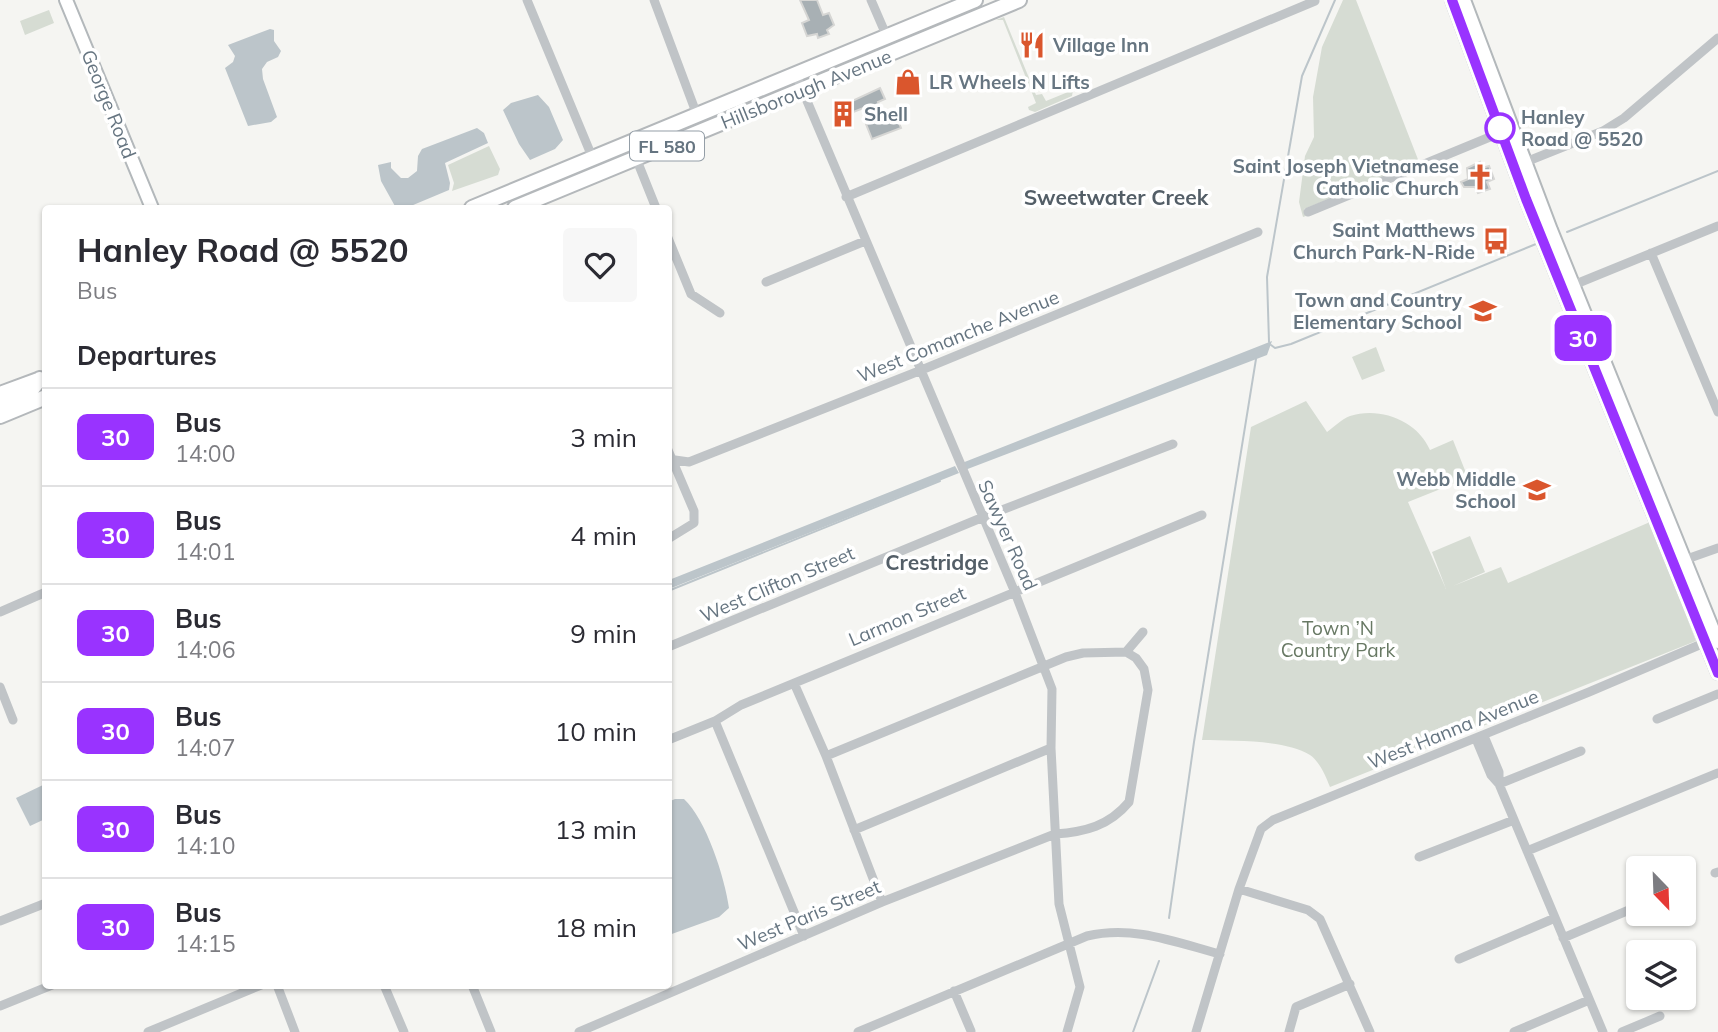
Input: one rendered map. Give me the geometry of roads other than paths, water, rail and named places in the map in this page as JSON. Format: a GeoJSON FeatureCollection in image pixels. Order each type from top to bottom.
{"type":"FeatureCollection","features":[{"type":"Feature","properties":{"kind":"main road","name":"George Road"},"geometry":{"type":"LineString","coordinates":[[66,0],[151,205]]}},
{"type":"Feature","properties":{"kind":"main road","name":"Hillsborough Avenue"},"geometry":{"type":"LineString","coordinates":[[479,205],[974,0]]}},
{"type":"Feature","properties":{"kind":"main road"},"geometry":{"type":"LineString","coordinates":[[895,52],[912,35],[965,12],[974,0]]}},
{"type":"Feature","properties":{"kind":"main road"},"geometry":{"type":"LineString","coordinates":[[989,12],[998,0]]}},
{"type":"Feature","properties":{"kind":"main road","name":"Hillsborough Avenue"},"geometry":{"type":"LineString","coordinates":[[531,205],[636,158],[1019,0]]}},
{"type":"Feature","properties":{"kind":"main road"},"geometry":{"type":"LineString","coordinates":[[1452,0],[1502,132],[1520,164]]}},
{"type":"Feature","properties":{"kind":"main road"},"geometry":{"type":"LineString","coordinates":[[1464,0],[1520,164],[1616,421],[1644,491],[1714,640]]}},
{"type":"Feature","properties":{"kind":"main road"},"geometry":{"type":"LineString","coordinates":[[690,137],[700,123],[741,105],[751,93]]}},
{"type":"Feature","properties":{"kind":"main road"},"geometry":{"type":"LineString","coordinates":[[611,169],[622,156],[685,130],[697,115]]}},
{"type":"Feature","properties":{"kind":"main road"},"geometry":{"type":"LineString","coordinates":[[1568,287],[1606,365],[1684,560],[1714,640],[1718,673]]}},
{"type":"Feature","properties":{"kind":"main road"},"geometry":{"type":"LineString","coordinates":[[1603,387],[1606,365]]}},
{"type":"Feature","properties":{"kind":"main road"},"geometry":{"type":"LineString","coordinates":[[0,394],[42,378]]}},
{"type":"Feature","properties":{"kind":"main road"},"geometry":{"type":"LineString","coordinates":[[0,407],[29,393],[42,379]]}},
{"type":"Feature","properties":{"kind":"main road"},"geometry":{"type":"LineString","coordinates":[[0,416],[42,399]]}},
{"type":"Feature","properties":{"kind":"main road"},"geometry":{"type":"LineString","coordinates":[[1616,421],[1626,428],[1642,453]]}},
{"type":"Feature","properties":{"kind":"main road"},"geometry":{"type":"LineString","coordinates":[[1644,491],[1649,473]]}},
{"type":"Feature","properties":{"kind":"street"},"geometry":{"type":"LineString","coordinates":[[527,0],[593,159]]}},
{"type":"Feature","properties":{"kind":"street"},"geometry":{"type":"LineString","coordinates":[[654,0],[697,115]]}},
{"type":"Feature","properties":{"kind":"street"},"geometry":{"type":"LineString","coordinates":[[872,0],[887,37]]}},
{"type":"Feature","properties":{"kind":"street"},"geometry":{"type":"LineString","coordinates":[[846,197],[1315,1]]}},
{"type":"Feature","properties":{"kind":"street"},"geometry":{"type":"LineString","coordinates":[[1520,164],[1603,131],[1624,118],[1718,38]]}},
{"type":"Feature","properties":{"kind":"street","name":"Sawyer Road"},"geometry":{"type":"LineString","coordinates":[[796,75],[981,518],[1014,590],[1052,689],[1051,748],[1059,904],[1080,987],[1067,1032]]}},
{"type":"Feature","properties":{"kind":"street"},"geometry":{"type":"LineString","coordinates":[[1308,212],[1502,132]]}},
{"type":"Feature","properties":{"kind":"street"},"geometry":{"type":"LineString","coordinates":[[636,158],[655,205]]}},
{"type":"Feature","properties":{"kind":"street"},"geometry":{"type":"LineString","coordinates":[[524,187],[531,205]]}},
{"type":"Feature","properties":{"kind":"street"},"geometry":{"type":"LineString","coordinates":[[1568,287],[1718,226]]}},
{"type":"Feature","properties":{"kind":"street","name":"West Comanche Avenue"},"geometry":{"type":"LineString","coordinates":[[672,460],[689,462],[1258,232]]}},
{"type":"Feature","properties":{"kind":"street"},"geometry":{"type":"LineString","coordinates":[[766,282],[865,241]]}},
{"type":"Feature","properties":{"kind":"street"},"geometry":{"type":"LineString","coordinates":[[672,248],[691,294],[720,313]]}},
{"type":"Feature","properties":{"kind":"street"},"geometry":{"type":"LineString","coordinates":[[1651,253],[1718,412]]}},
{"type":"Feature","properties":{"kind":"street","name":"West Clifton Street"},"geometry":{"type":"LineString","coordinates":[[672,646],[981,518],[1172,444]]}},
{"type":"Feature","properties":{"kind":"street"},"geometry":{"type":"LineString","coordinates":[[672,462],[694,511],[694,523],[672,537]]}},
{"type":"Feature","properties":{"kind":"street","name":"Larmon Street"},"geometry":{"type":"LineString","coordinates":[[672,738],[715,722],[741,705],[1014,590],[1202,515]]}},
{"type":"Feature","properties":{"kind":"street"},"geometry":{"type":"LineString","coordinates":[[1684,560],[1718,548]]}},
{"type":"Feature","properties":{"kind":"street"},"geometry":{"type":"LineString","coordinates":[[0,612],[42,594]]}},
{"type":"Feature","properties":{"kind":"street"},"geometry":{"type":"LineString","coordinates":[[826,756],[1044,663],[1083,653],[1126,652],[1143,632]]}},
{"type":"Feature","properties":{"kind":"street","name":"West Hanna Avenue"},"geometry":{"type":"LineString","coordinates":[[1196,1032],[1239,888],[1261,829],[1273,820],[1714,640]]}},
{"type":"Feature","properties":{"kind":"street","name":"West Paris Street"},"geometry":{"type":"LineString","coordinates":[[579,1032],[882,902],[1055,834],[1082,832],[1117,817],[1129,802],[1148,679],[1136,658],[1126,652]]}},
{"type":"Feature","properties":{"kind":"street"},"geometry":{"type":"LineString","coordinates":[[794,683],[826,756],[882,902]]}},
{"type":"Feature","properties":{"kind":"street"},"geometry":{"type":"LineString","coordinates":[[0,687],[13,720]]}},
{"type":"Feature","properties":{"kind":"street"},"geometry":{"type":"LineString","coordinates":[[1657,719],[1718,694]]}},
{"type":"Feature","properties":{"kind":"street"},"geometry":{"type":"LineString","coordinates":[[715,722],[804,936]]}},
{"type":"Feature","properties":{"kind":"street"},"geometry":{"type":"LineString","coordinates":[[1480,737],[1491,775],[1499,785],[1603,1032]]}},
{"type":"Feature","properties":{"kind":"street"},"geometry":{"type":"LineString","coordinates":[[854,830],[1051,748]]}},
{"type":"Feature","properties":{"kind":"street"},"geometry":{"type":"LineString","coordinates":[[1499,785],[1581,751]]}},
{"type":"Feature","properties":{"kind":"street"},"geometry":{"type":"LineString","coordinates":[[1527,851],[1718,773]]}},
{"type":"Feature","properties":{"kind":"street"},"geometry":{"type":"LineString","coordinates":[[1419,857],[1514,820]]}},
{"type":"Feature","properties":{"kind":"street"},"geometry":{"type":"LineString","coordinates":[[1239,888],[1308,910],[1320,919],[1370,1032]]}},
{"type":"Feature","properties":{"kind":"street"},"geometry":{"type":"LineString","coordinates":[[0,921],[42,905]]}},
{"type":"Feature","properties":{"kind":"street"},"geometry":{"type":"LineString","coordinates":[[1563,938],[1626,911]]}},
{"type":"Feature","properties":{"kind":"street"},"geometry":{"type":"LineString","coordinates":[[1459,959],[1555,918]]}},
{"type":"Feature","properties":{"kind":"street"},"geometry":{"type":"LineString","coordinates":[[858,1032],[1087,936],[1111,930],[1135,931],[1220,954]]}},
{"type":"Feature","properties":{"kind":"street"},"geometry":{"type":"LineString","coordinates":[[1289,1032],[1296,1007],[1350,984]]}},
{"type":"Feature","properties":{"kind":"street"},"geometry":{"type":"LineString","coordinates":[[0,1006],[42,989]]}},
{"type":"Feature","properties":{"kind":"street"},"geometry":{"type":"LineString","coordinates":[[148,1032],[251,989]]}},
{"type":"Feature","properties":{"kind":"street"},"geometry":{"type":"LineString","coordinates":[[279,989],[295,1032]]}},
{"type":"Feature","properties":{"kind":"street"},"geometry":{"type":"LineString","coordinates":[[386,989],[404,1032]]}},
{"type":"Feature","properties":{"kind":"street"},"geometry":{"type":"LineString","coordinates":[[474,989],[491,1032]]}},
{"type":"Feature","properties":{"kind":"street"},"geometry":{"type":"LineString","coordinates":[[954,991],[971,1031]]}},
{"type":"Feature","properties":{"kind":"street"},"geometry":{"type":"LineString","coordinates":[[1514,1032],[1589,1000]]}},
{"type":"Feature","properties":{"kind":"street"},"geometry":{"type":"LineString","coordinates":[[1622,1032],[1660,1016]]}},
{"type":"Feature","properties":{"kind":"waterway"},"geometry":{"type":"LineString","coordinates":[[1269,342],[1267,277],[1302,76],[1335,0]]}},
{"type":"Feature","properties":{"kind":"waterway"},"geometry":{"type":"LineString","coordinates":[[1567,232],[1718,171]]}},
{"type":"Feature","properties":{"kind":"waterway"},"geometry":{"type":"LineString","coordinates":[[1271,345],[1275,348],[1291,344],[1536,244]]}},
{"type":"Feature","properties":{"kind":"waterway"},"geometry":{"type":"LineString","coordinates":[[1169,918],[1194,742],[1256,359]]}},
{"type":"Feature","properties":{"kind":"waterway"},"geometry":{"type":"LineString","coordinates":[[672,589],[940,481]]}},
{"type":"Feature","properties":{"kind":"waterway"},"geometry":{"type":"LineString","coordinates":[[1133,1032],[1159,961]]}},
{"type":"Feature","properties":{"kind":"place","name":"Village Inn"},"geometry":{"type":"Point","coordinates":[1032,45]}},
{"type":"Feature","properties":{"kind":"place","name":"LR Wheels N Lifts"},"geometry":{"type":"Point","coordinates":[908,82]}},
{"type":"Feature","properties":{"kind":"place","name":"Shell"},"geometry":{"type":"Point","coordinates":[843,114]}},
{"type":"Feature","properties":{"kind":"place","name":"Hanley Road @ 5520"},"geometry":{"type":"Point","coordinates":[1500,128]}},
{"type":"Feature","properties":{"kind":"place","name":"Saint Joseph Vietnamese Catholic Church"},"geometry":{"type":"Point","coordinates":[1480,177]}},
{"type":"Feature","properties":{"kind":"place","name":"Saint Matthews Church Park-N-Ride"},"geometry":{"type":"Point","coordinates":[1496,241]}},
{"type":"Feature","properties":{"kind":"place","name":"Town and Country Elementary School"},"geometry":{"type":"Point","coordinates":[1483,311]}},
{"type":"Feature","properties":{"kind":"place","name":"Webb Middle School"},"geometry":{"type":"Point","coordinates":[1537,490]}},
{"type":"Feature","properties":{"kind":"district","name":"Sweetwater Creek"},"geometry":{"type":"Point","coordinates":[1116,197]}},
{"type":"Feature","properties":{"kind":"district","name":"Crestridge"},"geometry":{"type":"Point","coordinates":[937,562]}},
{"type":"Feature","properties":{"kind":"park label","name":"Town ’N Country Park"},"geometry":{"type":"Point","coordinates":[1338,639]}}]}
